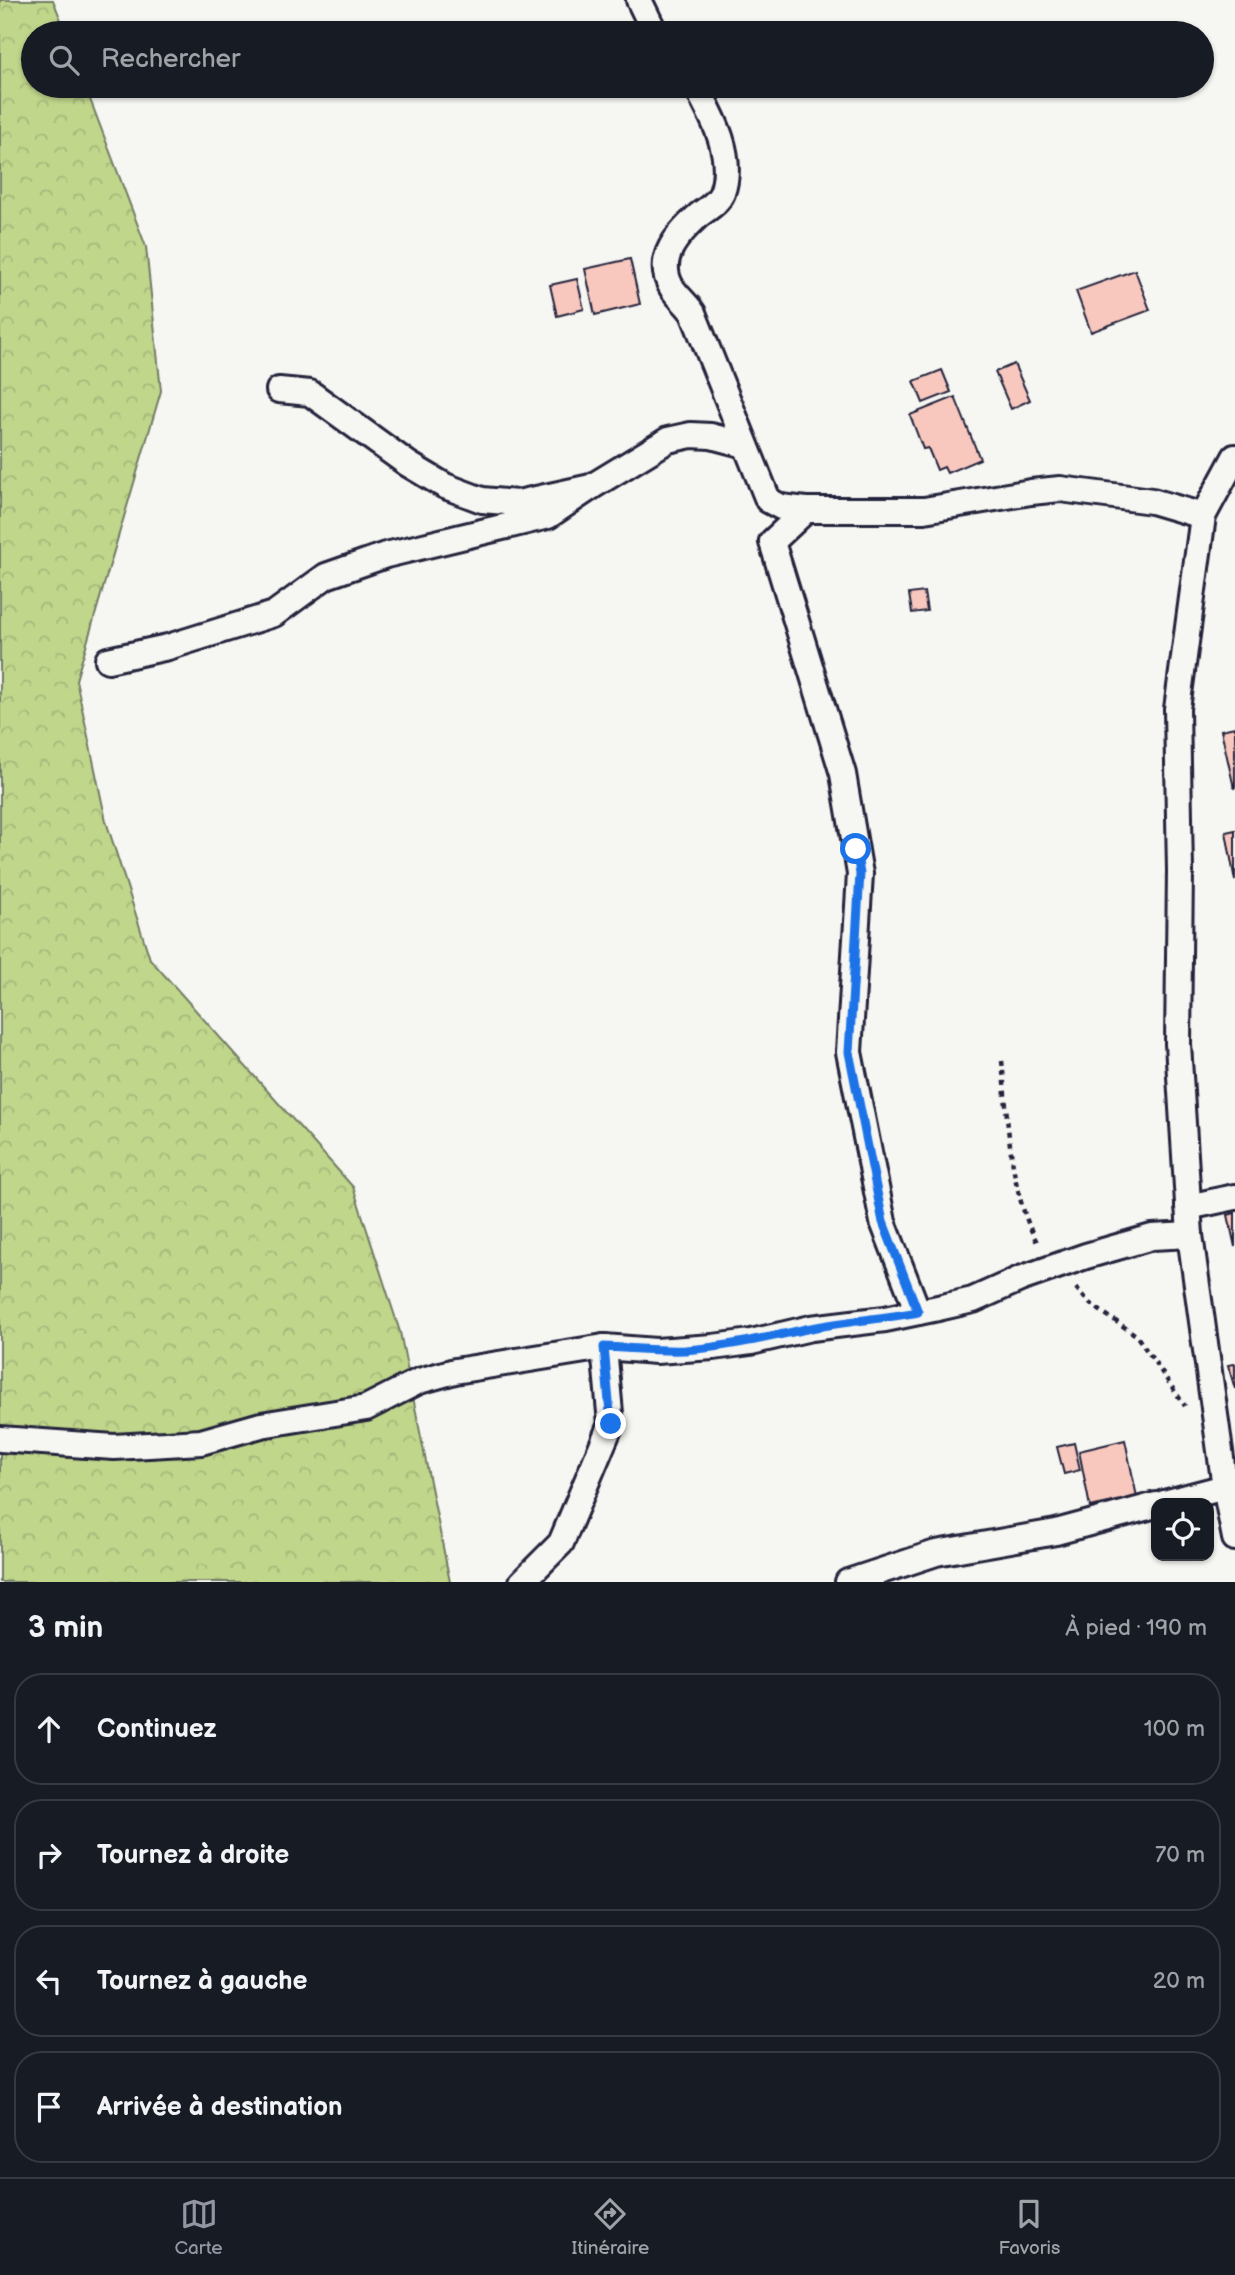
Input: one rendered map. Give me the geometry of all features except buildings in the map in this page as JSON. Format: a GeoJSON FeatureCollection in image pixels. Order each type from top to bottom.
{"type":"FeatureCollection","features":[{"type":"Feature","properties":{"kind":"street"},"geometry":{"type":"LineString","coordinates":[[639,0],[649,21]]}},
{"type":"Feature","properties":{"kind":"street"},"geometry":{"type":"LineString","coordinates":[[702,98],[715,122],[723,147],[722,192],[715,205],[699,215],[668,249],[666,265],[673,289],[694,313],[768,500],[781,507],[806,510],[924,510],[1060,489],[1152,501],[1203,516]]}},
{"type":"Feature","properties":{"kind":"street"},"geometry":{"type":"LineString","coordinates":[[279,390],[310,393],[408,464],[445,485],[482,500],[517,503],[591,487]]}},
{"type":"Feature","properties":{"kind":"street"},"geometry":{"type":"LineString","coordinates":[[108,660],[168,647],[274,614],[326,576],[386,555],[548,516],[668,440],[691,435],[711,436],[745,445]]}},
{"type":"Feature","properties":{"kind":"street"},"geometry":{"type":"LineString","coordinates":[[1235,457],[1203,516],[1177,709],[1180,871],[1178,1044],[1188,1207],[1225,1487],[1235,1538]]}},
{"type":"Feature","properties":{"kind":"street"},"geometry":{"type":"LineString","coordinates":[[806,510],[772,542],[843,774],[860,874],[849,1052],[883,1222],[918,1312]]}},
{"type":"Feature","properties":{"kind":"street"},"geometry":{"type":"LineString","coordinates":[[1188,1207],[1235,1197]]}},
{"type":"Feature","properties":{"kind":"street"},"geometry":{"type":"LineString","coordinates":[[0,1439],[114,1447],[201,1442],[261,1424],[366,1408],[419,1381],[455,1371],[604,1347],[656,1350],[713,1348],[811,1328],[885,1319],[973,1300],[1070,1261],[1152,1237],[1190,1235]]}},
{"type":"Feature","properties":{"kind":"street"},"geometry":{"type":"LineString","coordinates":[[522,1582],[561,1543],[611,1424],[604,1347]]}},
{"type":"Feature","properties":{"kind":"street"},"geometry":{"type":"LineString","coordinates":[[1183,1498],[1225,1487]]}},
{"type":"Feature","properties":{"kind":"street"},"geometry":{"type":"LineString","coordinates":[[848,1582],[936,1553],[1056,1532],[1151,1506]]}},
{"type":"Feature","properties":{"kind":"green space"},"geometry":{"type":"Polygon","coordinates":[[[0,0],[53,0],[61,21],[21,21],[21,98],[90,98],[146,247],[161,391],[76,680],[106,821],[150,959],[353,1187],[400,1332],[450,1582],[0,1582],[0,0]]]}},
{"type":"Feature","properties":{"kind":"route"},"geometry":{"type":"LineString","coordinates":[[611,1424],[604,1347],[656,1350],[713,1348],[811,1328],[918,1312],[883,1222],[849,1052],[860,874],[856,849]]}}]}
